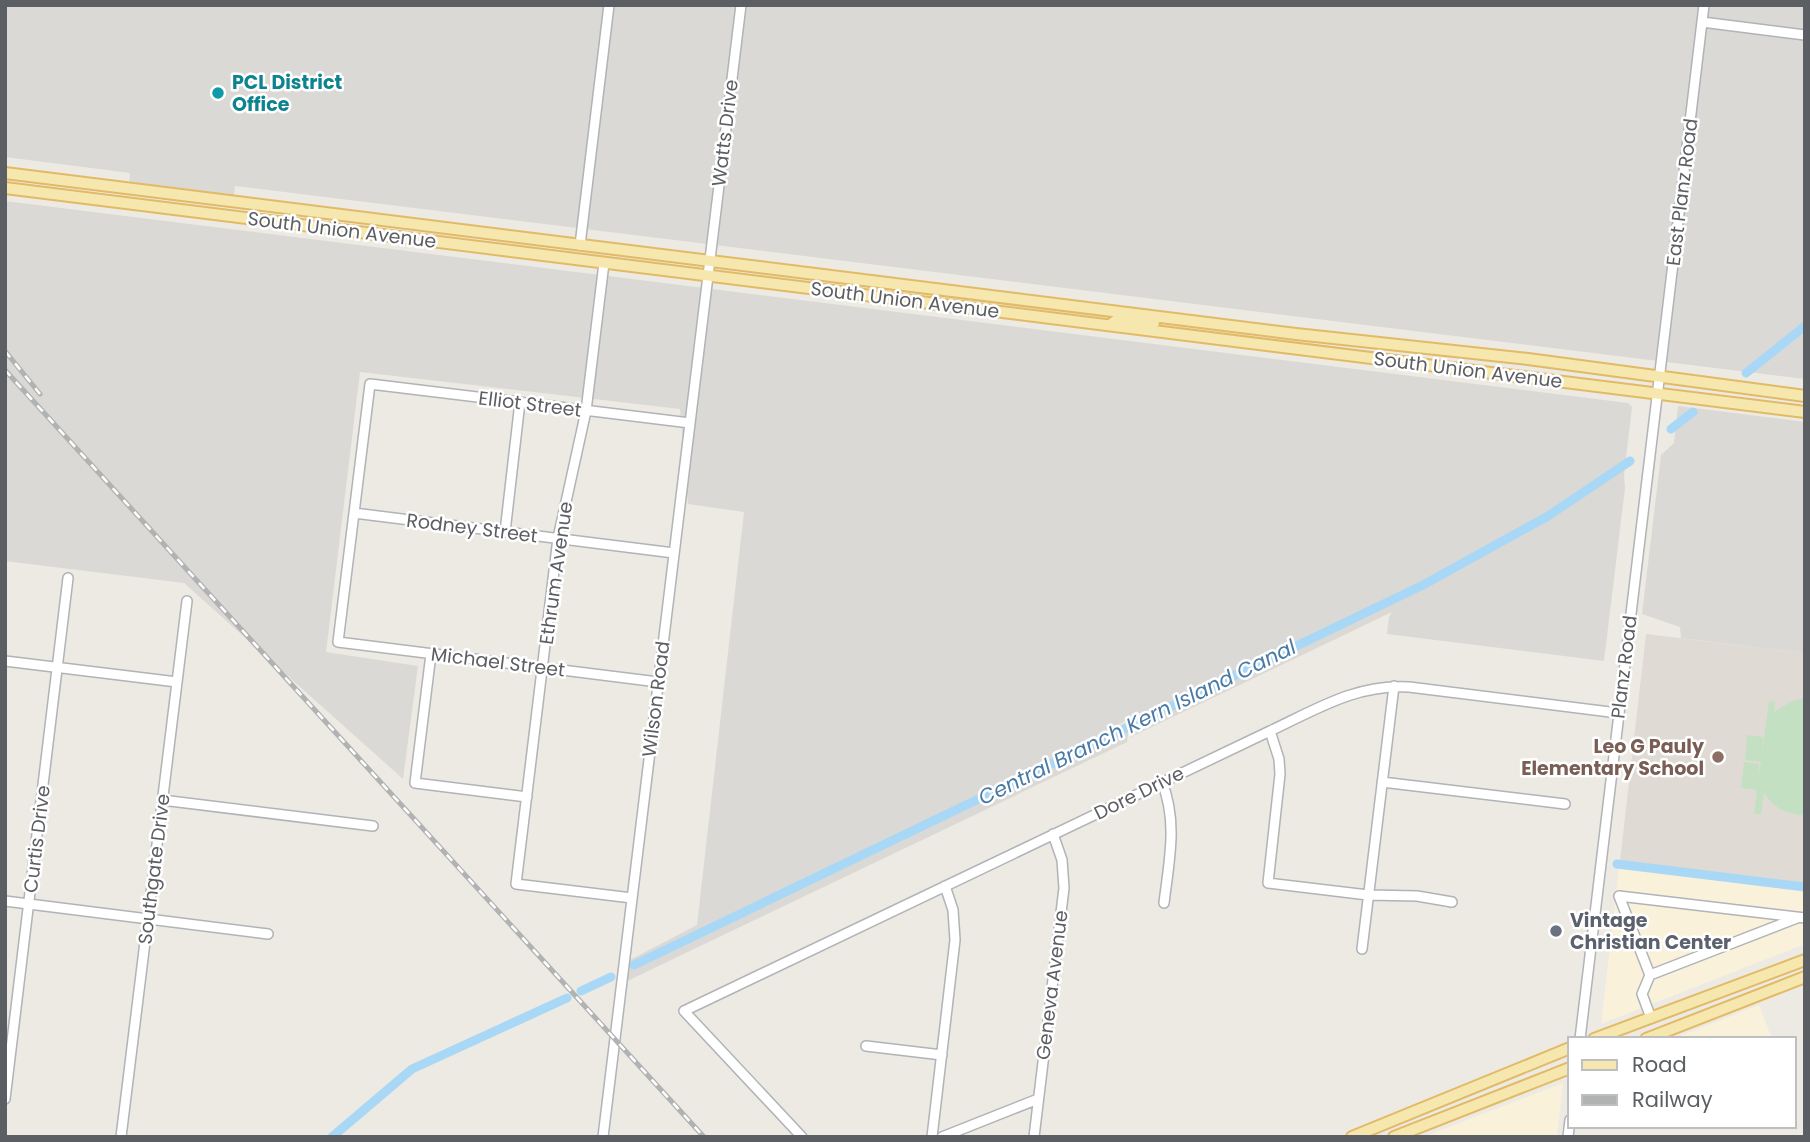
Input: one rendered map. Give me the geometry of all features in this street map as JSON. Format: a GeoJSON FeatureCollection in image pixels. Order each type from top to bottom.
{"type":"FeatureCollection","features":[{"type":"Feature","properties":{"kind":"main road","name":"South Union Avenue"},"geometry":{"type":"LineString","coordinates":[[5,173],[1296,334],[1528,359],[1805,396]]}},
{"type":"Feature","properties":{"kind":"main road"},"geometry":{"type":"LineString","coordinates":[[5,187],[19,182],[64,187],[83,183]]}},
{"type":"Feature","properties":{"kind":"main road","name":"South Union Avenue"},"geometry":{"type":"LineString","coordinates":[[5,187],[1805,412]]}},
{"type":"Feature","properties":{"kind":"main road"},"geometry":{"type":"LineString","coordinates":[[96,200],[97,195],[103,194],[155,200],[173,194]]}},
{"type":"Feature","properties":{"kind":"main road"},"geometry":{"type":"LineString","coordinates":[[192,211],[200,206],[224,208],[249,204]]}},
{"type":"Feature","properties":{"kind":"main road"},"geometry":{"type":"LineString","coordinates":[[264,219],[274,214],[325,220],[331,214]]}},
{"type":"Feature","properties":{"kind":"main road"},"geometry":{"type":"LineString","coordinates":[[334,229],[343,224],[410,230],[416,225]]}},
{"type":"Feature","properties":{"kind":"main road"},"geometry":{"type":"LineString","coordinates":[[950,305],[953,291]]}},
{"type":"Feature","properties":{"kind":"main road"},"geometry":{"type":"LineString","coordinates":[[1110,325],[1118,319],[1175,326],[1184,320]]}},
{"type":"Feature","properties":{"kind":"main road"},"geometry":{"type":"LineString","coordinates":[[1213,338],[1233,333],[1283,338],[1296,334]]}},
{"type":"Feature","properties":{"kind":"main road"},"geometry":{"type":"LineString","coordinates":[[1414,363],[1415,348]]}},
{"type":"Feature","properties":{"kind":"main road"},"geometry":{"type":"LineString","coordinates":[[1599,1037],[1805,960]]}},
{"type":"Feature","properties":{"kind":"main road"},"geometry":{"type":"LineString","coordinates":[[1651,1037],[1805,976]]}},
{"type":"Feature","properties":{"kind":"main road"},"geometry":{"type":"LineString","coordinates":[[1352,1137],[1568,1049]]}},
{"type":"Feature","properties":{"kind":"main road"},"geometry":{"type":"LineString","coordinates":[[1394,1137],[1568,1069]]}},
{"type":"Feature","properties":{"kind":"street"},"geometry":{"type":"LineString","coordinates":[[580,245],[609,5]]}},
{"type":"Feature","properties":{"kind":"street","name":"Watts Drive"},"geometry":{"type":"LineString","coordinates":[[710,261],[741,5]]}},
{"type":"Feature","properties":{"kind":"street","name":"East Planz Road"},"geometry":{"type":"LineString","coordinates":[[1659,378],[1704,5]]}},
{"type":"Feature","properties":{"kind":"street"},"geometry":{"type":"LineString","coordinates":[[1702,22],[1805,35]]}},
{"type":"Feature","properties":{"kind":"street","name":"Wilson Road"},"geometry":{"type":"LineString","coordinates":[[603,1137],[710,261]]}},
{"type":"Feature","properties":{"kind":"street","name":"Ethrum Avenue"},"geometry":{"type":"LineString","coordinates":[[604,262],[586,411],[558,538],[516,884],[632,898]]}},
{"type":"Feature","properties":{"kind":"street","name":"Planz Road"},"geometry":{"type":"LineString","coordinates":[[1580,1037],[1659,378]]}},
{"type":"Feature","properties":{"kind":"street","name":"Elliot Street"},"geometry":{"type":"LineString","coordinates":[[354,513],[370,384],[690,423]]}},
{"type":"Feature","properties":{"kind":"street"},"geometry":{"type":"LineString","coordinates":[[505,532],[520,402]]}},
{"type":"Feature","properties":{"kind":"street","name":"Rodney Street"},"geometry":{"type":"LineString","coordinates":[[354,513],[674,553]]}},
{"type":"Feature","properties":{"kind":"street","name":"Michael Street"},"geometry":{"type":"LineString","coordinates":[[354,513],[338,642],[658,682]]}},
{"type":"Feature","properties":{"kind":"street","name":"Curtis Drive"},"geometry":{"type":"LineString","coordinates":[[5,1099],[68,578]]}},
{"type":"Feature","properties":{"kind":"street","name":"Southgate Drive"},"geometry":{"type":"LineString","coordinates":[[121,1137],[187,601]]}},
{"type":"Feature","properties":{"kind":"street"},"geometry":{"type":"LineString","coordinates":[[431,654],[415,783],[527,797]]}},
{"type":"Feature","properties":{"kind":"street"},"geometry":{"type":"LineString","coordinates":[[5,661],[177,682]]}},
{"type":"Feature","properties":{"kind":"street"},"geometry":{"type":"LineString","coordinates":[[1362,949],[1394,686]]}},
{"type":"Feature","properties":{"kind":"street","name":"Dore Drive"},"geometry":{"type":"LineString","coordinates":[[802,1137],[684,1011],[1344,695],[1374,687],[1394,686],[1618,713]]}},
{"type":"Feature","properties":{"kind":"street"},"geometry":{"type":"LineString","coordinates":[[1270,731],[1277,751],[1280,774],[1268,883],[1368,895],[1417,896],[1452,902]]}},
{"type":"Feature","properties":{"kind":"street"},"geometry":{"type":"LineString","coordinates":[[1162,782],[1172,827],[1164,903]]}},
{"type":"Feature","properties":{"kind":"street"},"geometry":{"type":"LineString","coordinates":[[1382,782],[1565,804]]}},
{"type":"Feature","properties":{"kind":"street"},"geometry":{"type":"LineString","coordinates":[[162,800],[373,826]]}},
{"type":"Feature","properties":{"kind":"street","name":"Geneva Avenue"},"geometry":{"type":"LineString","coordinates":[[1034,1137],[1064,888],[1062,860],[1053,834]]}},
{"type":"Feature","properties":{"kind":"street"},"geometry":{"type":"LineString","coordinates":[[932,1137],[955,940],[953,910],[945,886]]}},
{"type":"Feature","properties":{"kind":"street"},"geometry":{"type":"LineString","coordinates":[[1651,1018],[1642,994],[1650,975],[1619,895],[1802,918]]}},
{"type":"Feature","properties":{"kind":"street"},"geometry":{"type":"LineString","coordinates":[[5,901],[268,934]]}},
{"type":"Feature","properties":{"kind":"street"},"geometry":{"type":"LineString","coordinates":[[1650,975],[1802,918]]}},
{"type":"Feature","properties":{"kind":"street"},"geometry":{"type":"LineString","coordinates":[[866,1046],[942,1055]]}},
{"type":"Feature","properties":{"kind":"street"},"geometry":{"type":"LineString","coordinates":[[942,1137],[1038,1099]]}},
{"type":"Feature","properties":{"kind":"shaded area"},"geometry":{"type":"Polygon","coordinates":[[[5,5],[1805,5],[1805,379],[235,186],[233,202],[129,189],[130,173],[5,157],[5,5]]]}},
{"type":"Feature","properties":{"kind":"shaded area"},"geometry":{"type":"Polygon","coordinates":[[[5,201],[1628,403],[1632,407],[1624,475],[1625,488],[1604,661],[1387,634],[1392,612],[1131,737],[1133,717],[1093,738],[1130,721],[1127,742],[621,984],[624,963],[697,925],[744,512],[688,504],[680,409],[360,372],[326,652],[418,666],[403,779],[184,583],[5,561],[5,201]]]}},
{"type":"Feature","properties":{"kind":"shaded area"},"geometry":{"type":"Polygon","coordinates":[[[1678,406],[1805,422],[1805,653],[1681,638],[1680,627],[1642,614],[1661,455],[1674,443],[1678,406]]]}},
{"type":"Feature","properties":{"kind":"shaded area","name":"Leo G Pauly Elementary School"},"geometry":{"type":"Polygon","coordinates":[[[1646,634],[1805,653],[1805,883],[1620,861],[1646,634]]]}},
{"type":"Feature","properties":{"kind":"shaded area"},"geometry":{"type":"Polygon","coordinates":[[[1620,861],[1805,883],[1805,944],[1601,1024],[1620,861]]]}},
{"type":"Feature","properties":{"kind":"shaded area"},"geometry":{"type":"Polygon","coordinates":[[[1759,1005],[1771,1037],[1677,1037],[1759,1005]]]}},
{"type":"Feature","properties":{"kind":"shaded area"},"geometry":{"type":"Polygon","coordinates":[[[1563,1083],[1557,1137],[1423,1137],[1563,1083]]]}},
{"type":"Feature","properties":{"kind":"green space"},"geometry":{"type":"Polygon","coordinates":[[[1805,698],[1805,815],[1782,810],[1764,793],[1761,814],[1754,814],[1757,790],[1741,788],[1744,762],[1759,764],[1758,777],[1761,762],[1745,760],[1747,735],[1763,737],[1762,753],[1769,701],[1775,702],[1774,712],[1792,701],[1805,698]]]}},
{"type":"Feature","properties":{"kind":"waterway","name":"Central Branch Kern Island Canal"},"geometry":{"type":"LineString","coordinates":[[1746,373],[1805,326]]}},
{"type":"Feature","properties":{"kind":"waterway","name":"Central Branch Kern Island Canal"},"geometry":{"type":"LineString","coordinates":[[1671,429],[1693,412]]}},
{"type":"Feature","properties":{"kind":"waterway","name":"Central Branch Kern Island Canal"},"geometry":{"type":"LineString","coordinates":[[634,965],[1423,585],[1548,516],[1630,461]]}},
{"type":"Feature","properties":{"kind":"waterway"},"geometry":{"type":"LineString","coordinates":[[1617,864],[1805,887]]}},
{"type":"Feature","properties":{"kind":"waterway","name":"Central Branch Kern Island Canal"},"geometry":{"type":"LineString","coordinates":[[581,991],[611,977]]}},
{"type":"Feature","properties":{"kind":"waterway","name":"Central Branch Kern Island Canal"},"geometry":{"type":"LineString","coordinates":[[332,1137],[412,1069],[567,998]]}},
{"type":"Feature","properties":{"kind":"railway"},"geometry":{"type":"LineString","coordinates":[[5,351],[40,394]]}},
{"type":"Feature","properties":{"kind":"railway"},"geometry":{"type":"LineString","coordinates":[[5,370],[704,1137]]}},
{"type":"Feature","properties":{"kind":"place","name":"PCL District Office"},"geometry":{"type":"Point","coordinates":[218,93]}},
{"type":"Feature","properties":{"kind":"place","name":"Leo G Pauly Elementary School"},"geometry":{"type":"Point","coordinates":[1718,757]}},
{"type":"Feature","properties":{"kind":"place","name":"Vintage Christian Center"},"geometry":{"type":"Point","coordinates":[1556,931]}}]}
